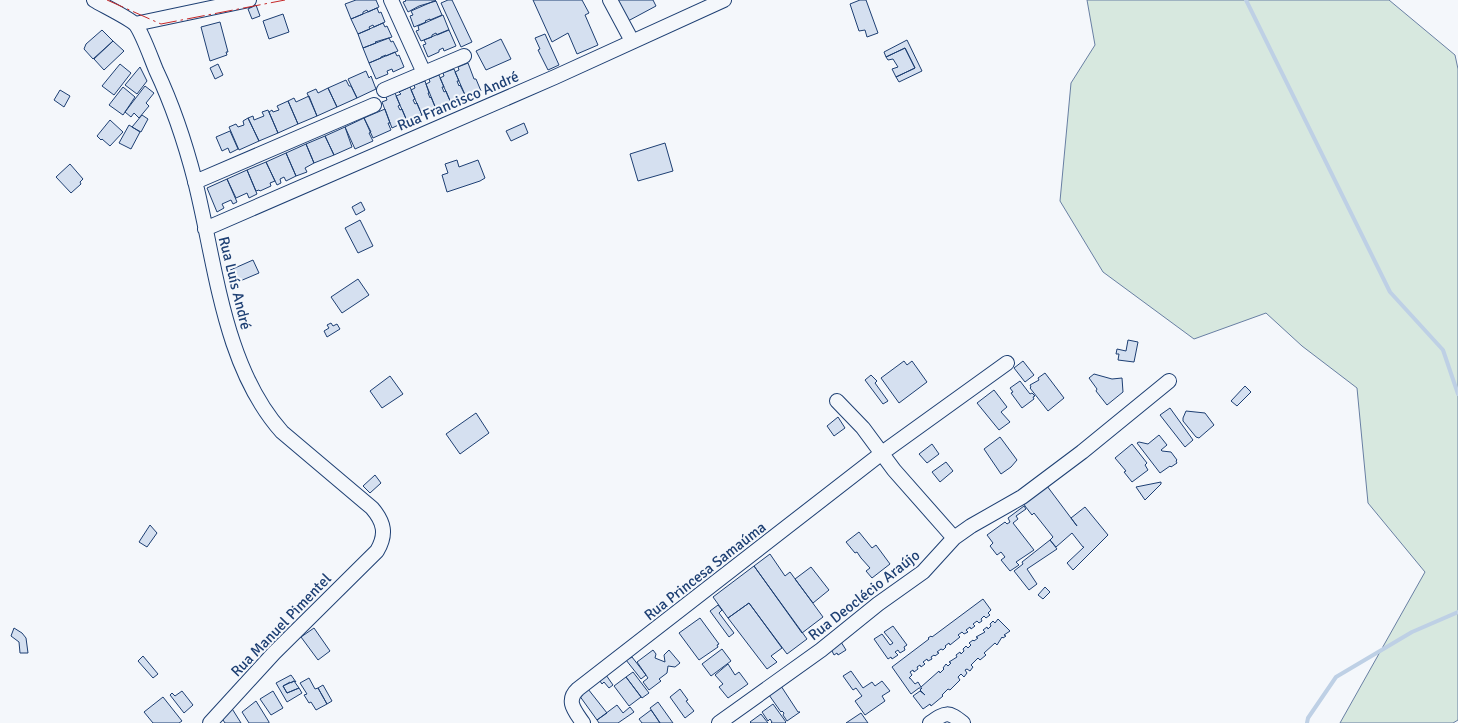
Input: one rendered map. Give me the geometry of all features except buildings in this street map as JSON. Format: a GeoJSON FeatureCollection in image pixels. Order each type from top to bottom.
{"type":"FeatureCollection","features":[{"type":"Feature","properties":{"kind":"street"},"geometry":{"type":"LineString","coordinates":[[100,2],[135,24],[250,0]]}},
{"type":"Feature","properties":{"kind":"street"},"geometry":{"type":"LineString","coordinates":[[391,0],[424,72]]}},
{"type":"Feature","properties":{"kind":"street"},"geometry":{"type":"LineString","coordinates":[[610,0],[632,42]]}},
{"type":"Feature","properties":{"kind":"street","name":"Rua Francisco André"},"geometry":{"type":"LineString","coordinates":[[205,228],[555,77],[724,0]]}},
{"type":"Feature","properties":{"kind":"street","name":"Rua Luís André"},"geometry":{"type":"LineString","coordinates":[[135,24],[176,114],[195,182],[228,326],[253,390],[270,418],[282,432],[372,508],[382,523],[382,542],[377,550]]}},
{"type":"Feature","properties":{"kind":"street"},"geometry":{"type":"LineString","coordinates":[[384,90],[464,56]]}},
{"type":"Feature","properties":{"kind":"street"},"geometry":{"type":"LineString","coordinates":[[195,182],[374,105]]}},
{"type":"Feature","properties":{"kind":"street"},"geometry":{"type":"LineString","coordinates":[[882,453],[1007,363]]}},
{"type":"Feature","properties":{"kind":"street","name":"Rua Deoclécio Araújo"},"geometry":{"type":"LineString","coordinates":[[719,723],[821,650],[878,604],[923,572],[954,538],[1022,497],[1082,452],[1169,381]]}},
{"type":"Feature","properties":{"kind":"street"},"geometry":{"type":"LineString","coordinates":[[837,401],[863,428],[909,488],[954,538]]}},
{"type":"Feature","properties":{"kind":"street","name":"Rua Princesa Samaúma"},"geometry":{"type":"LineString","coordinates":[[583,723],[571,700],[573,694],[578,689],[882,453]]}},
{"type":"Feature","properties":{"kind":"street","name":"Rua Manuel Pimentel"},"geometry":{"type":"LineString","coordinates":[[210,723],[274,653],[377,550]]}},
{"type":"Feature","properties":{"kind":"street"},"geometry":{"type":"LineString","coordinates":[[930,723],[943,714],[948,713],[954,715],[963,723]]}},
{"type":"Feature","properties":{"kind":"shaded area"},"geometry":{"type":"Polygon","coordinates":[[[1087,0],[1389,0],[1455,55],[1458,69],[1458,720],[1453,723],[1340,723],[1425,572],[1368,503],[1357,388],[1302,346],[1266,313],[1194,339],[1103,272],[1060,201],[1071,83],[1095,45],[1087,0]]]}},
{"type":"Feature","properties":{"kind":"waterway"},"geometry":{"type":"LineString","coordinates":[[1246,0],[1390,292],[1443,350],[1458,394]]}},
{"type":"Feature","properties":{"kind":"waterway"},"geometry":{"type":"LineString","coordinates":[[1307,723],[1308,718],[1336,677],[1412,632],[1458,612]]}},
{"type":"Feature","properties":{"kind":"power"},"geometry":{"type":"LineString","coordinates":[[107,0],[161,24],[285,0]]}}]}
